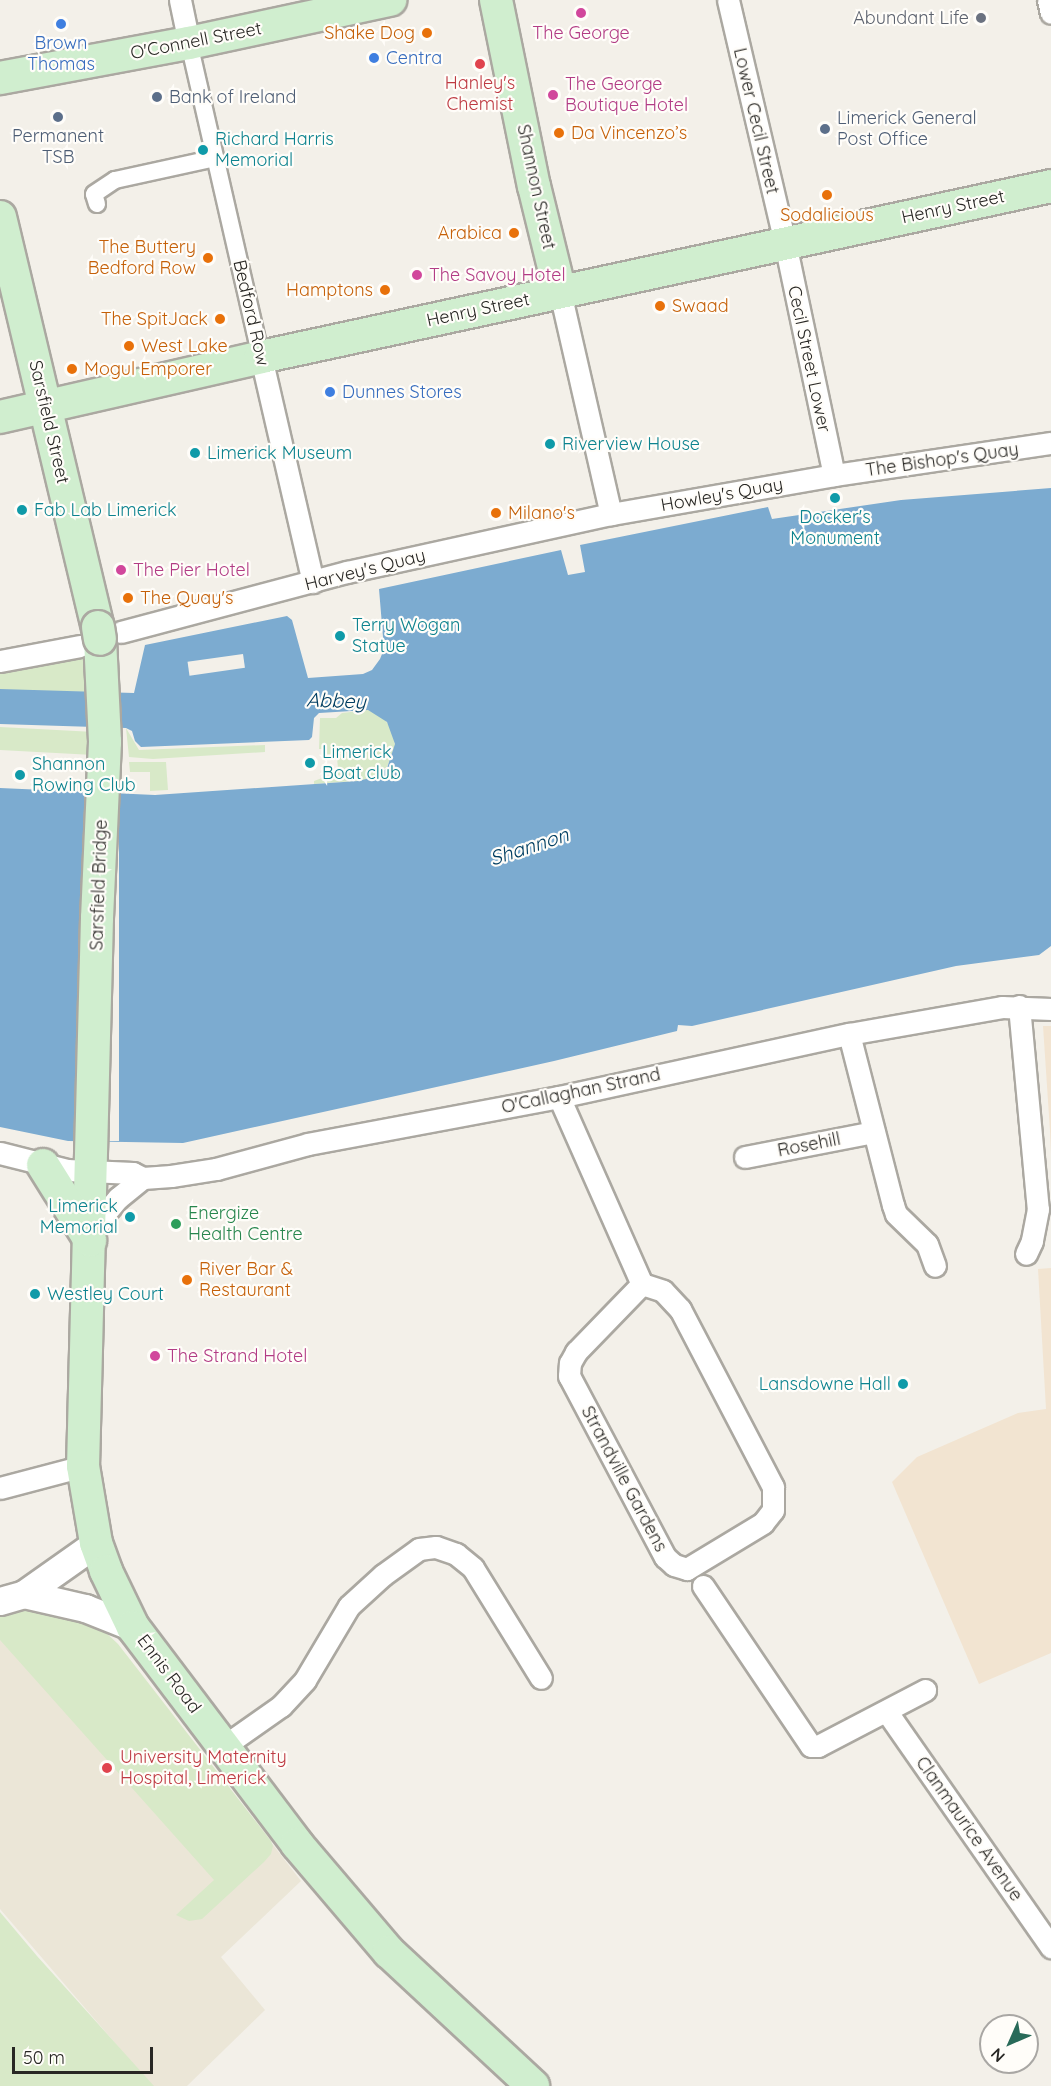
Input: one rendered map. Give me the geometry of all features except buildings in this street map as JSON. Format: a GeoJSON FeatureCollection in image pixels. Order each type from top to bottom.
{"type":"FeatureCollection","features":[{"type":"Feature","properties":{"kind":"main road","name":"O'Connell Street"},"geometry":{"type":"LineString","coordinates":[[0,78],[189,43],[390,0]]}},
{"type":"Feature","properties":{"kind":"main road","name":"Shannon Street"},"geometry":{"type":"LineString","coordinates":[[496,0],[534,186],[560,292]]}},
{"type":"Feature","properties":{"kind":"main road","name":"Henry Street"},"geometry":{"type":"LineString","coordinates":[[0,417],[261,357],[1051,186]]}},
{"type":"Feature","properties":{"kind":"main road","name":"Sarsfield Street"},"geometry":{"type":"LineString","coordinates":[[0,217],[99,635]]}},
{"type":"Feature","properties":{"kind":"main road","name":"Sarsfield Bridge"},"geometry":{"type":"LineString","coordinates":[[92,1157],[105,742],[103,662],[99,635]]}},
{"type":"Feature","properties":{"kind":"main road","name":"Ennis Road"},"geometry":{"type":"LineString","coordinates":[[92,1157],[83,1467],[96,1543],[106,1571],[133,1627],[297,1844],[389,1952],[533,2086]]}},
{"type":"Feature","properties":{"kind":"main road"},"geometry":{"type":"LineString","coordinates":[[43,1165],[90,1240]]}},
{"type":"Feature","properties":{"kind":"street"},"geometry":{"type":"LineString","coordinates":[[180,0],[189,43]]}},
{"type":"Feature","properties":{"kind":"street","name":"Lower Cecil Street"},"geometry":{"type":"LineString","coordinates":[[728,0],[785,243]]}},
{"type":"Feature","properties":{"kind":"street"},"geometry":{"type":"LineString","coordinates":[[1048,0],[1051,13]]}},
{"type":"Feature","properties":{"kind":"street","name":"Bedford Row"},"geometry":{"type":"LineString","coordinates":[[189,43],[313,582]]}},
{"type":"Feature","properties":{"kind":"street"},"geometry":{"type":"LineString","coordinates":[[97,204],[94,194],[116,180],[216,158]]}},
{"type":"Feature","properties":{"kind":"street","name":"Cecil Street Lower"},"geometry":{"type":"LineString","coordinates":[[785,243],[834,475]]}},
{"type":"Feature","properties":{"kind":"street","name":"Shannon Street"},"geometry":{"type":"LineString","coordinates":[[560,292],[611,514]]}},
{"type":"Feature","properties":{"kind":"street","name":"The Bishop's Quay"},"geometry":{"type":"LineString","coordinates":[[834,475],[1051,443]]}},
{"type":"Feature","properties":{"kind":"street","name":"Howley's Quay"},"geometry":{"type":"LineString","coordinates":[[611,514],[834,475]]}},
{"type":"Feature","properties":{"kind":"street","name":"Harvey's Quay"},"geometry":{"type":"LineString","coordinates":[[0,661],[313,582],[611,514]]}},
{"type":"Feature","properties":{"kind":"street"},"geometry":{"type":"LineString","coordinates":[[1019,1006],[1038,1209],[1032,1241],[1026,1254]]}},
{"type":"Feature","properties":{"kind":"street","name":"O'Callaghan Strand"},"geometry":{"type":"LineString","coordinates":[[0,1153],[43,1165],[92,1157],[143,1178],[216,1169],[308,1144],[559,1097],[762,1051],[849,1034],[1019,1006],[1051,1009]]}},
{"type":"Feature","properties":{"kind":"street"},"geometry":{"type":"LineString","coordinates":[[849,1034],[896,1214],[921,1235],[935,1266]]}},
{"type":"Feature","properties":{"kind":"street"},"geometry":{"type":"LineString","coordinates":[[559,1097],[642,1284]]}},
{"type":"Feature","properties":{"kind":"street","name":"Rosehill"},"geometry":{"type":"LineString","coordinates":[[745,1157],[874,1132]]}},
{"type":"Feature","properties":{"kind":"street"},"geometry":{"type":"LineString","coordinates":[[90,1240],[102,1217],[118,1198],[143,1178]]}},
{"type":"Feature","properties":{"kind":"street","name":"Strandville Gardens"},"geometry":{"type":"LineString","coordinates":[[642,1284],[663,1291],[680,1309],[772,1487],[773,1510],[764,1523],[687,1569],[674,1565],[665,1557],[569,1376],[570,1363],[576,1352],[642,1284]]}},
{"type":"Feature","properties":{"kind":"street"},"geometry":{"type":"LineString","coordinates":[[0,1488],[83,1467]]}},
{"type":"Feature","properties":{"kind":"street"},"geometry":{"type":"LineString","coordinates":[[12,1598],[96,1543]]}},
{"type":"Feature","properties":{"kind":"street"},"geometry":{"type":"LineString","coordinates":[[224,1746],[281,1707],[305,1680],[349,1606],[383,1575],[419,1549],[436,1547],[456,1554],[473,1568],[541,1678]]}},
{"type":"Feature","properties":{"kind":"street"},"geometry":{"type":"LineString","coordinates":[[703,1586],[811,1746],[818,1746],[887,1712],[925,1690]]}},
{"type":"Feature","properties":{"kind":"street"},"geometry":{"type":"LineString","coordinates":[[12,1598],[85,1608],[133,1627]]}},
{"type":"Feature","properties":{"kind":"street","name":"Clanmaurice Avenue"},"geometry":{"type":"LineString","coordinates":[[887,1712],[1051,1947]]}},
{"type":"Feature","properties":{"kind":"shaded area"},"geometry":{"type":"Polygon","coordinates":[[[1043,1026],[1051,1026],[1051,1154],[1050,1131],[1043,1026]]]}},
{"type":"Feature","properties":{"kind":"shaded area"},"geometry":{"type":"Polygon","coordinates":[[[1051,1268],[1051,1653],[979,1684],[892,1482],[917,1457],[1018,1413],[1046,1409],[1038,1269],[1051,1268]]]}},
{"type":"Feature","properties":{"kind":"shaded area","name":"University Maternity Hospital, Limerick"},"geometry":{"type":"Polygon","coordinates":[[[0,1614],[127,1656],[301,1881],[221,1957],[265,2010],[187,2086],[152,2086],[0,1909],[0,1614]]]}},
{"type":"Feature","properties":{"kind":"green space"},"geometry":{"type":"Polygon","coordinates":[[[83,652],[89,658],[89,692],[0,691],[0,671],[83,652]]]}},
{"type":"Feature","properties":{"kind":"green space"},"geometry":{"type":"Polygon","coordinates":[[[368,710],[382,716],[392,729],[395,745],[387,767],[367,780],[314,784],[314,781],[333,774],[338,768],[337,758],[332,754],[325,755],[325,749],[319,749],[320,718],[336,718],[342,713],[368,710]]]}},
{"type":"Feature","properties":{"kind":"green space"},"geometry":{"type":"Polygon","coordinates":[[[0,727],[90,732],[89,755],[0,750],[0,727]]]}},
{"type":"Feature","properties":{"kind":"green space"},"geometry":{"type":"Polygon","coordinates":[[[126,728],[139,750],[265,745],[265,752],[153,759],[129,757],[126,728]]]}},
{"type":"Feature","properties":{"kind":"green space"},"geometry":{"type":"Polygon","coordinates":[[[129,762],[166,762],[168,790],[150,791],[150,772],[130,772],[129,762]]]}},
{"type":"Feature","properties":{"kind":"green space"},"geometry":{"type":"Polygon","coordinates":[[[39,1605],[101,1628],[118,1644],[271,1841],[273,1846],[271,1854],[264,1862],[202,1919],[189,1921],[176,1915],[214,1880],[0,1640],[0,1613],[39,1605]]]}},
{"type":"Feature","properties":{"kind":"green space"},"geometry":{"type":"Polygon","coordinates":[[[0,1912],[37,1956],[154,2086],[0,2086],[0,1912]]]}},
{"type":"Feature","properties":{"kind":"water"},"geometry":{"type":"Polygon","coordinates":[[[1051,488],[1051,946],[1039,955],[956,966],[692,1026],[678,1025],[677,1031],[554,1061],[183,1143],[68,1141],[0,1127],[0,788],[155,795],[358,781],[374,777],[387,768],[395,744],[387,722],[368,710],[319,713],[314,718],[312,737],[309,740],[141,747],[135,741],[132,731],[126,728],[0,724],[0,689],[134,693],[145,645],[287,616],[292,620],[308,678],[363,674],[372,670],[384,649],[379,589],[561,550],[568,575],[585,572],[580,545],[768,507],[772,519],[901,500],[1051,488]]]}},
{"type":"Feature","properties":{"kind":"pier"},"geometry":{"type":"Polygon","coordinates":[[[243,654],[245,668],[189,676],[188,662],[243,654]]]}},
{"type":"Feature","properties":{"kind":"pier"},"geometry":{"type":"Polygon","coordinates":[[[84,791],[119,791],[119,1141],[84,1141],[84,791]]]}},
{"type":"Feature","properties":{"kind":"place","name":"The George"},"geometry":{"type":"Point","coordinates":[581,13]}},
{"type":"Feature","properties":{"kind":"place","name":"Abundant Life"},"geometry":{"type":"Point","coordinates":[981,18]}},
{"type":"Feature","properties":{"kind":"place","name":"Brown Thomas"},"geometry":{"type":"Point","coordinates":[61,24]}},
{"type":"Feature","properties":{"kind":"place","name":"Shake Dog"},"geometry":{"type":"Point","coordinates":[427,33]}},
{"type":"Feature","properties":{"kind":"place","name":"Centra"},"geometry":{"type":"Point","coordinates":[374,58]}},
{"type":"Feature","properties":{"kind":"place","name":"Hanley's Chemist"},"geometry":{"type":"Point","coordinates":[480,64]}},
{"type":"Feature","properties":{"kind":"place","name":"The George Boutique Hotel"},"geometry":{"type":"Point","coordinates":[553,95]}},
{"type":"Feature","properties":{"kind":"place","name":"Bank of Ireland"},"geometry":{"type":"Point","coordinates":[157,97]}},
{"type":"Feature","properties":{"kind":"place","name":"Permanent TSB"},"geometry":{"type":"Point","coordinates":[58,117]}},
{"type":"Feature","properties":{"kind":"place","name":"Limerick General Post Office"},"geometry":{"type":"Point","coordinates":[825,129]}},
{"type":"Feature","properties":{"kind":"place","name":"Da Vincenzo’s"},"geometry":{"type":"Point","coordinates":[559,133]}},
{"type":"Feature","properties":{"kind":"place","name":"Richard Harris Memorial"},"geometry":{"type":"Point","coordinates":[203,150]}},
{"type":"Feature","properties":{"kind":"place","name":"Sodalicious"},"geometry":{"type":"Point","coordinates":[827,195]}},
{"type":"Feature","properties":{"kind":"place","name":"Arabica"},"geometry":{"type":"Point","coordinates":[514,233]}},
{"type":"Feature","properties":{"kind":"place","name":"The Buttery Bedford Row"},"geometry":{"type":"Point","coordinates":[208,258]}},
{"type":"Feature","properties":{"kind":"place","name":"The Savoy Hotel"},"geometry":{"type":"Point","coordinates":[417,275]}},
{"type":"Feature","properties":{"kind":"place","name":"Hamptons"},"geometry":{"type":"Point","coordinates":[385,290]}},
{"type":"Feature","properties":{"kind":"place","name":"Swaad"},"geometry":{"type":"Point","coordinates":[660,306]}},
{"type":"Feature","properties":{"kind":"place","name":"The SpitJack"},"geometry":{"type":"Point","coordinates":[220,319]}},
{"type":"Feature","properties":{"kind":"place","name":"West Lake"},"geometry":{"type":"Point","coordinates":[129,346]}},
{"type":"Feature","properties":{"kind":"place","name":"Mogul Emporer"},"geometry":{"type":"Point","coordinates":[72,369]}},
{"type":"Feature","properties":{"kind":"place","name":"Dunnes Stores"},"geometry":{"type":"Point","coordinates":[330,392]}},
{"type":"Feature","properties":{"kind":"place","name":"Riverview House"},"geometry":{"type":"Point","coordinates":[550,444]}},
{"type":"Feature","properties":{"kind":"place","name":"Limerick Museum"},"geometry":{"type":"Point","coordinates":[195,453]}},
{"type":"Feature","properties":{"kind":"place","name":"Docker's Monument"},"geometry":{"type":"Point","coordinates":[835,498]}},
{"type":"Feature","properties":{"kind":"place","name":"Fab Lab Limerick"},"geometry":{"type":"Point","coordinates":[22,510]}},
{"type":"Feature","properties":{"kind":"place","name":"Milano's"},"geometry":{"type":"Point","coordinates":[496,513]}},
{"type":"Feature","properties":{"kind":"place","name":"The Pier Hotel"},"geometry":{"type":"Point","coordinates":[121,570]}},
{"type":"Feature","properties":{"kind":"place","name":"The Quay's"},"geometry":{"type":"Point","coordinates":[128,598]}},
{"type":"Feature","properties":{"kind":"place","name":"Terry Wogan Statue"},"geometry":{"type":"Point","coordinates":[340,636]}},
{"type":"Feature","properties":{"kind":"place","name":"Limerick Boat club"},"geometry":{"type":"Point","coordinates":[310,763]}},
{"type":"Feature","properties":{"kind":"place","name":"Shannon Rowing Club"},"geometry":{"type":"Point","coordinates":[20,775]}},
{"type":"Feature","properties":{"kind":"place","name":"Limerick Memorial"},"geometry":{"type":"Point","coordinates":[130,1217]}},
{"type":"Feature","properties":{"kind":"place","name":"Energize Health Centre"},"geometry":{"type":"Point","coordinates":[176,1224]}},
{"type":"Feature","properties":{"kind":"place","name":"River Bar & Restaurant"},"geometry":{"type":"Point","coordinates":[187,1280]}},
{"type":"Feature","properties":{"kind":"place","name":"Westley Court"},"geometry":{"type":"Point","coordinates":[35,1294]}},
{"type":"Feature","properties":{"kind":"place","name":"The Strand Hotel"},"geometry":{"type":"Point","coordinates":[155,1356]}},
{"type":"Feature","properties":{"kind":"place","name":"Lansdowne Hall"},"geometry":{"type":"Point","coordinates":[903,1384]}},
{"type":"Feature","properties":{"kind":"place","name":"University Maternity Hospital, Limerick"},"geometry":{"type":"Point","coordinates":[107,1768]}},
{"type":"Feature","properties":{"kind":"water label","name":"Abbey"},"geometry":{"type":"Point","coordinates":[336,700]}},
{"type":"Feature","properties":{"kind":"water label","name":"Shannon"},"geometry":{"type":"Point","coordinates":[529,846]}}]}
